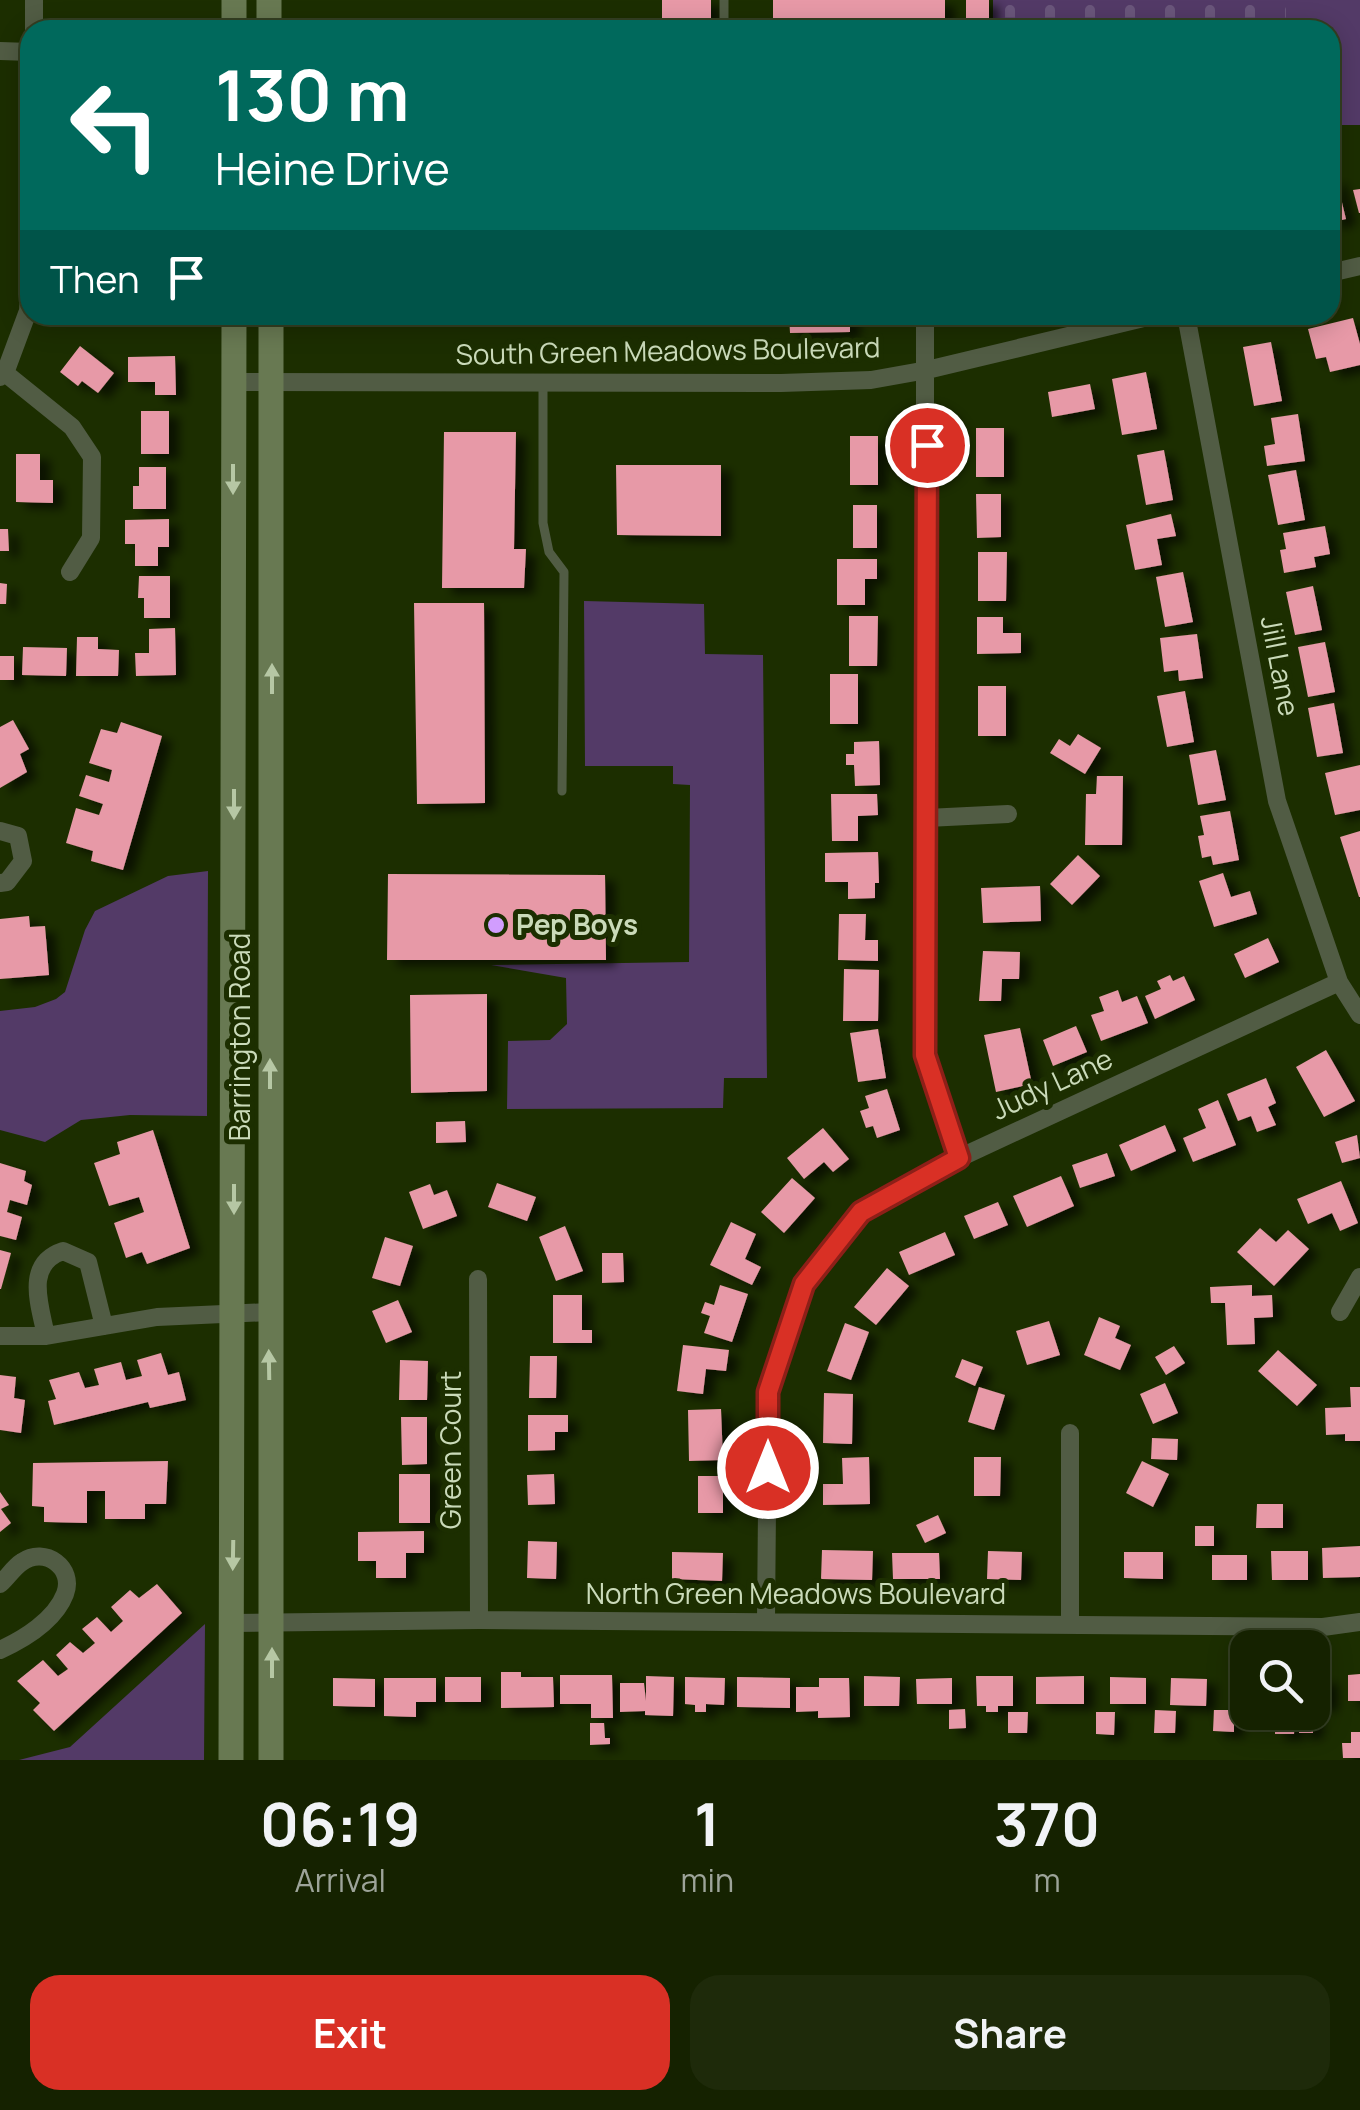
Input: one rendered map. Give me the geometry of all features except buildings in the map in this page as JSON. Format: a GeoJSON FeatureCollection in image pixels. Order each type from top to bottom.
{"type":"FeatureCollection","features":[{"type":"Feature","properties":{"kind":"main road","name":"Barrington Road"},"geometry":{"type":"LineString","coordinates":[[231,1760],[234,325]]}},
{"type":"Feature","properties":{"kind":"main road","name":"Barrington Road"},"geometry":{"type":"LineString","coordinates":[[270,325],[271,1760]]}},
{"type":"Feature","properties":{"kind":"street"},"geometry":{"type":"LineString","coordinates":[[23,325],[3,375],[72,427],[92,456],[91,538],[70,572]]}},
{"type":"Feature","properties":{"kind":"street"},"geometry":{"type":"LineString","coordinates":[[925,325],[925,1055],[959,1158]]}},
{"type":"Feature","properties":{"kind":"street","name":"South Green Meadows Boulevard"},"geometry":{"type":"LineString","coordinates":[[234,382],[838,382],[927,370],[1114,325]]}},
{"type":"Feature","properties":{"kind":"street","name":"Jill Lane"},"geometry":{"type":"LineString","coordinates":[[1188,325],[1277,801],[1338,982],[1360,1016]]}},
{"type":"Feature","properties":{"kind":"street"},"geometry":{"type":"LineString","coordinates":[[927,818],[1008,814]]}},
{"type":"Feature","properties":{"kind":"street"},"geometry":{"type":"LineString","coordinates":[[0,832],[18,836],[23,860],[7,882],[0,883]]}},
{"type":"Feature","properties":{"kind":"street","name":"Judy Lane"},"geometry":{"type":"LineString","coordinates":[[766,1621],[768,1392],[804,1284],[861,1212],[959,1158],[1338,982]]}},
{"type":"Feature","properties":{"kind":"street"},"geometry":{"type":"LineString","coordinates":[[46,1336],[36,1281],[50,1255],[63,1251],[88,1262],[104,1326]]}},
{"type":"Feature","properties":{"kind":"street"},"geometry":{"type":"LineString","coordinates":[[1340,1312],[1360,1277]]}},
{"type":"Feature","properties":{"kind":"street","name":"Green Court"},"geometry":{"type":"LineString","coordinates":[[478,1279],[479,1620]]}},
{"type":"Feature","properties":{"kind":"street"},"geometry":{"type":"LineString","coordinates":[[0,1336],[46,1336],[157,1317],[269,1312]]}},
{"type":"Feature","properties":{"kind":"street"},"geometry":{"type":"LineString","coordinates":[[1070,1433],[1070,1622]]}},
{"type":"Feature","properties":{"kind":"street"},"geometry":{"type":"LineString","coordinates":[[0,1584],[23,1561],[36,1556],[55,1561],[65,1571],[68,1582],[56,1610],[22,1639],[1,1648]]}},
{"type":"Feature","properties":{"kind":"street","name":"North Green Meadows Boulevard"},"geometry":{"type":"LineString","coordinates":[[232,1623],[1070,1622],[1323,1627],[1360,1622]]}},
{"type":"Feature","properties":{"kind":"lane"},"geometry":{"type":"LineString","coordinates":[[543,382],[543,523],[549,552],[564,572],[562,791]]}},
{"type":"Feature","properties":{"kind":"green space"},"geometry":{"type":"Polygon","coordinates":[[[993,0],[1286,0],[1286,20],[993,20],[993,0]]]}},
{"type":"Feature","properties":{"kind":"green space"},"geometry":{"type":"Polygon","coordinates":[[[1286,0],[1360,0],[1360,125],[1340,125],[1340,20],[1286,20],[1286,0]]]}},
{"type":"Feature","properties":{"kind":"green space"},"geometry":{"type":"Polygon","coordinates":[[[584,601],[704,604],[705,654],[763,655],[767,1078],[724,1078],[723,1108],[507,1109],[508,1041],[550,1040],[567,1024],[566,978],[491,965],[689,962],[690,785],[673,784],[673,766],[585,766],[584,601]]]}},
{"type":"Feature","properties":{"kind":"green space"},"geometry":{"type":"Polygon","coordinates":[[[208,871],[207,1116],[130,1115],[81,1120],[45,1142],[0,1130],[0,1011],[35,1007],[65,992],[95,911],[168,876],[208,871]]]}},
{"type":"Feature","properties":{"kind":"green space"},"geometry":{"type":"Polygon","coordinates":[[[205,1624],[204,1760],[19,1760],[70,1747],[205,1624]]]}},
{"type":"Feature","properties":{"kind":"place","name":"Pep Boys"},"geometry":{"type":"Point","coordinates":[496,925]}},
{"type":"Feature","properties":{"kind":"route"},"geometry":{"type":"LineString","coordinates":[[768,1468],[768,1392],[804,1284],[861,1212],[959,1158],[925,1055],[927,445]]}}]}
